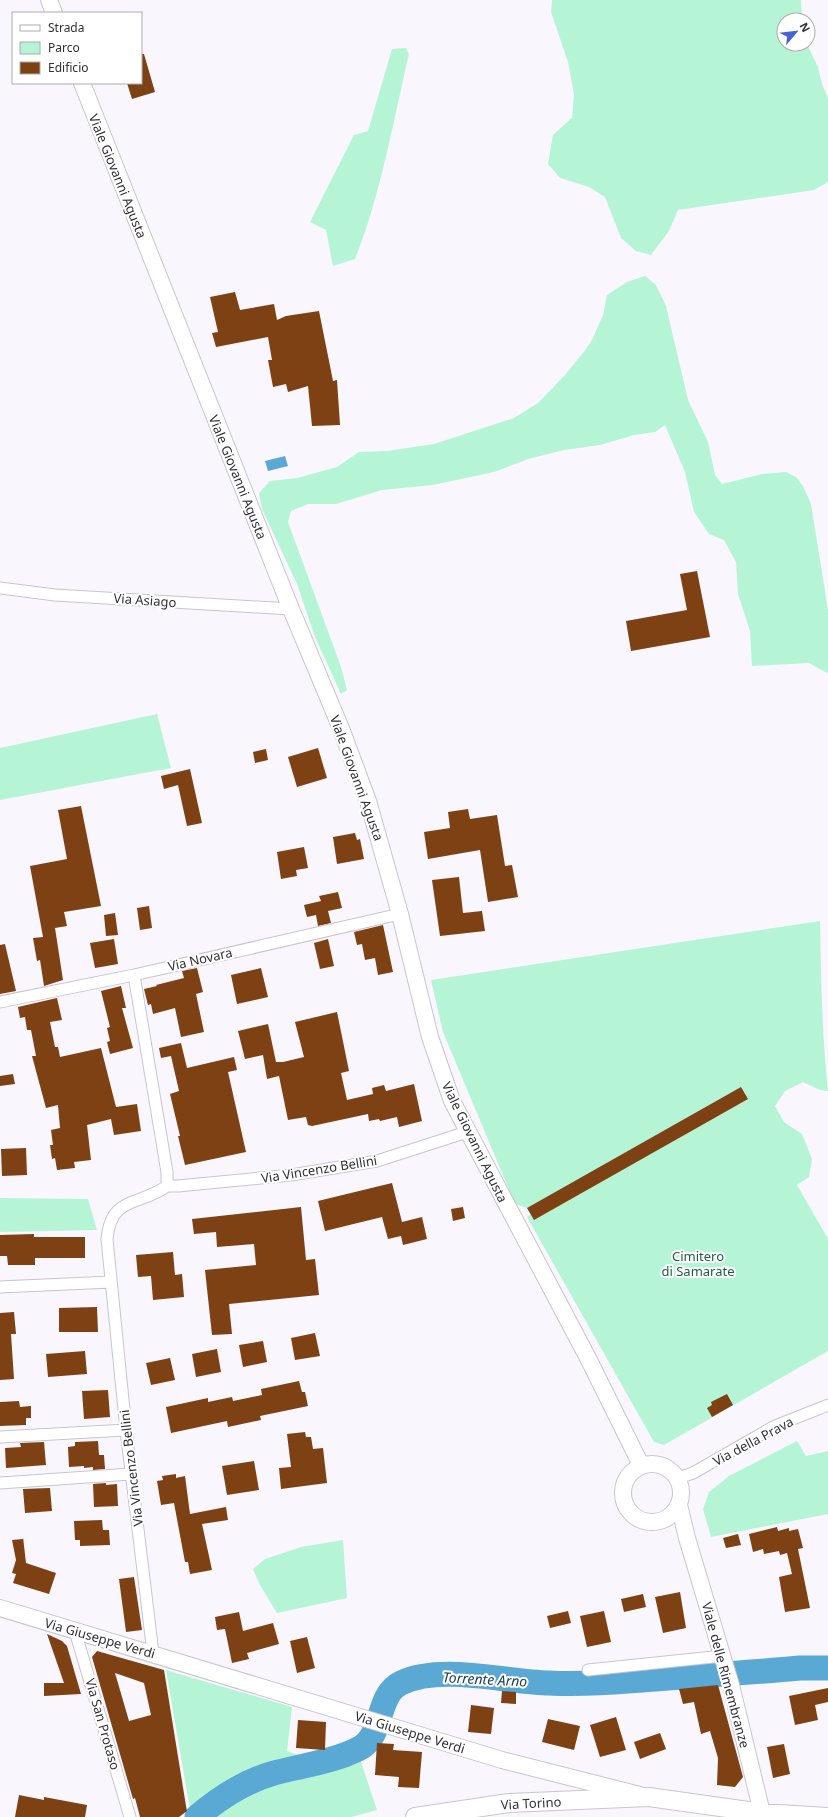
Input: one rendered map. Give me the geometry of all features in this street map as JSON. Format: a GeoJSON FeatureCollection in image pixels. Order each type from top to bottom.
{"type":"FeatureCollection","features":[{"type":"Feature","properties":{"kind":"main road","name":"Via Giuseppe Verdi"},"geometry":{"type":"LineString","coordinates":[[649,1797],[763,1816],[828,1816]]}},
{"type":"Feature","properties":{"kind":"main road","name":"Via Torino"},"geometry":{"type":"LineString","coordinates":[[415,1817],[509,1803],[649,1797]]}},
{"type":"Feature","properties":{"kind":"street"},"geometry":{"type":"LineString","coordinates":[[49,0],[54,12]]}},
{"type":"Feature","properties":{"kind":"street","name":"Viale Giovanni Agusta"},"geometry":{"type":"LineString","coordinates":[[82,84],[291,609],[342,731],[368,801],[400,914],[438,1063],[452,1101],[467,1132],[589,1360],[641,1465]]}},
{"type":"Feature","properties":{"kind":"street","name":"Via Asiago"},"geometry":{"type":"LineString","coordinates":[[0,588],[55,594],[291,609]]}},
{"type":"Feature","properties":{"kind":"street","name":"Via Novara"},"geometry":{"type":"LineString","coordinates":[[0,1002],[134,975],[400,914]]}},
{"type":"Feature","properties":{"kind":"street"},"geometry":{"type":"LineString","coordinates":[[134,975],[167,1172],[167,1186]]}},
{"type":"Feature","properties":{"kind":"street","name":"Via Vincenzo Bellini"},"geometry":{"type":"LineString","coordinates":[[153,1654],[126,1430],[107,1239],[108,1226],[113,1216],[122,1207],[133,1200],[158,1192],[167,1186],[291,1175],[377,1161],[467,1132]]}},
{"type":"Feature","properties":{"kind":"street"},"geometry":{"type":"LineString","coordinates":[[0,1287],[111,1282]]}},
{"type":"Feature","properties":{"kind":"street","name":"Via della Prava"},"geometry":{"type":"LineString","coordinates":[[678,1478],[693,1473],[775,1426],[828,1405]]}},
{"type":"Feature","properties":{"kind":"street"},"geometry":{"type":"LineString","coordinates":[[0,1438],[126,1430]]}},
{"type":"Feature","properties":{"kind":"street"},"geometry":{"type":"LineString","coordinates":[[655,1463],[668,1468],[678,1478],[682,1492],[679,1505],[672,1516],[660,1522],[647,1523],[636,1518],[627,1508],[622,1496],[624,1484],[630,1472],[641,1465],[655,1463]]}},
{"type":"Feature","properties":{"kind":"street"},"geometry":{"type":"LineString","coordinates":[[0,1483],[131,1474]]}},
{"type":"Feature","properties":{"kind":"street","name":"Viale delle Rimembranze"},"geometry":{"type":"LineString","coordinates":[[679,1505],[687,1538],[732,1686],[763,1816]]}},
{"type":"Feature","properties":{"kind":"street"},"geometry":{"type":"LineString","coordinates":[[660,1522],[687,1538]]}},
{"type":"Feature","properties":{"kind":"street","name":"Via Giuseppe Verdi"},"geometry":{"type":"LineString","coordinates":[[0,1608],[502,1760],[649,1797]]}},
{"type":"Feature","properties":{"kind":"street","name":"Via San Protaso"},"geometry":{"type":"LineString","coordinates":[[75,1631],[130,1817]]}},
{"type":"Feature","properties":{"kind":"street"},"geometry":{"type":"LineString","coordinates":[[588,1670],[723,1658]]}},
{"type":"Feature","properties":{"kind":"green space"},"geometry":{"type":"Polygon","coordinates":[[[552,0],[801,0],[802,12],[776,12],[776,52],[811,52],[818,67],[822,84],[828,98],[828,182],[814,190],[678,210],[669,231],[651,255],[636,251],[621,238],[605,197],[589,187],[560,178],[548,164],[553,135],[572,118],[574,94],[568,62],[551,12],[552,0]]]}},
{"type":"Feature","properties":{"kind":"green space"},"geometry":{"type":"Polygon","coordinates":[[[406,48],[409,54],[392,132],[379,184],[364,234],[355,259],[333,266],[326,230],[310,222],[354,135],[368,131],[392,49],[406,48]]]}},
{"type":"Feature","properties":{"kind":"green space"},"geometry":{"type":"Polygon","coordinates":[[[645,276],[656,285],[666,306],[688,400],[708,442],[715,475],[722,484],[762,474],[786,472],[796,477],[803,486],[811,504],[828,610],[828,672],[827,673],[809,663],[752,666],[750,631],[738,594],[736,562],[724,540],[709,534],[694,512],[685,472],[665,425],[655,432],[634,435],[600,445],[564,450],[528,459],[494,472],[433,485],[382,490],[336,504],[308,504],[291,511],[288,522],[341,667],[347,690],[341,694],[315,637],[297,584],[262,509],[259,493],[270,481],[297,478],[337,467],[359,452],[387,451],[434,444],[514,418],[538,403],[565,375],[586,349],[592,340],[603,315],[607,295],[627,282],[645,276]]]}},
{"type":"Feature","properties":{"kind":"green space"},"geometry":{"type":"Polygon","coordinates":[[[157,714],[171,768],[0,800],[0,748],[157,714]]]}},
{"type":"Feature","properties":{"kind":"green space","name":"Cimitero di Samarate"},"geometry":{"type":"Polygon","coordinates":[[[820,921],[823,1028],[828,1091],[820,1090],[803,1082],[785,1091],[775,1106],[784,1122],[802,1134],[812,1159],[809,1177],[797,1185],[828,1239],[828,1351],[664,1445],[654,1442],[527,1217],[531,1214],[527,1208],[515,1204],[443,1032],[431,980],[820,921]]]}},
{"type":"Feature","properties":{"kind":"green space"},"geometry":{"type":"Polygon","coordinates":[[[0,1198],[88,1199],[97,1230],[0,1232],[0,1198]]]}},
{"type":"Feature","properties":{"kind":"green space"},"geometry":{"type":"Polygon","coordinates":[[[797,1441],[806,1456],[828,1451],[828,1514],[711,1537],[703,1509],[709,1492],[729,1476],[797,1441]]]}},
{"type":"Feature","properties":{"kind":"green space"},"geometry":{"type":"Polygon","coordinates":[[[343,1540],[347,1598],[277,1613],[260,1585],[253,1569],[265,1559],[301,1547],[343,1540]]]}},
{"type":"Feature","properties":{"kind":"green space"},"geometry":{"type":"Polygon","coordinates":[[[166,1670],[292,1707],[287,1751],[307,1758],[310,1771],[359,1756],[377,1810],[351,1817],[189,1817],[191,1815],[166,1670]]]}},
{"type":"Feature","properties":{"kind":"water"},"geometry":{"type":"Polygon","coordinates":[[[285,456],[288,466],[268,471],[265,461],[285,456]]]}},
{"type":"Feature","properties":{"kind":"building"},"geometry":{"type":"Polygon","coordinates":[[[142,54],[144,54],[155,92],[132,99],[127,84],[142,84],[142,54]]]}},
{"type":"Feature","properties":{"kind":"building"},"geometry":{"type":"Polygon","coordinates":[[[235,292],[240,310],[274,304],[277,320],[286,316],[319,311],[333,381],[337,380],[340,425],[312,426],[308,386],[288,392],[286,384],[273,387],[268,360],[272,360],[268,337],[216,347],[212,333],[218,332],[210,297],[235,292]]]}},
{"type":"Feature","properties":{"kind":"building"},"geometry":{"type":"Polygon","coordinates":[[[697,571],[710,637],[631,651],[626,621],[687,610],[680,574],[697,571]]]}},
{"type":"Feature","properties":{"kind":"building"},"geometry":{"type":"Polygon","coordinates":[[[318,748],[327,778],[297,787],[288,757],[318,748]]]}},
{"type":"Feature","properties":{"kind":"building"},"geometry":{"type":"Polygon","coordinates":[[[266,749],[268,760],[255,763],[253,752],[266,749]]]}},
{"type":"Feature","properties":{"kind":"building"},"geometry":{"type":"Polygon","coordinates":[[[190,769],[202,823],[187,826],[178,785],[164,789],[161,776],[190,769]]]}},
{"type":"Feature","properties":{"kind":"building"},"geometry":{"type":"Polygon","coordinates":[[[81,806],[101,906],[64,912],[67,926],[55,928],[63,980],[44,986],[40,960],[37,961],[33,938],[43,937],[30,866],[67,859],[58,810],[81,806]]]}},
{"type":"Feature","properties":{"kind":"building"},"geometry":{"type":"Polygon","coordinates":[[[468,809],[470,819],[497,815],[505,866],[512,865],[518,897],[488,902],[480,850],[428,859],[424,832],[450,828],[448,812],[468,809]]]}},
{"type":"Feature","properties":{"kind":"building"},"geometry":{"type":"Polygon","coordinates":[[[355,833],[357,840],[360,839],[364,859],[337,864],[333,837],[355,833]]]}},
{"type":"Feature","properties":{"kind":"building"},"geometry":{"type":"Polygon","coordinates":[[[304,847],[308,868],[296,870],[297,876],[281,879],[277,852],[304,847]]]}},
{"type":"Feature","properties":{"kind":"building"},"geometry":{"type":"Polygon","coordinates":[[[459,877],[463,913],[482,911],[485,931],[440,936],[432,880],[459,877]]]}},
{"type":"Feature","properties":{"kind":"building"},"geometry":{"type":"Polygon","coordinates":[[[338,892],[342,908],[328,911],[331,923],[318,926],[316,915],[307,917],[304,905],[321,901],[319,896],[338,892]]]}},
{"type":"Feature","properties":{"kind":"building"},"geometry":{"type":"Polygon","coordinates":[[[149,906],[152,928],[140,930],[137,908],[149,906]]]}},
{"type":"Feature","properties":{"kind":"building"},"geometry":{"type":"Polygon","coordinates":[[[115,913],[118,935],[106,936],[104,915],[115,913]]]}},
{"type":"Feature","properties":{"kind":"building"},"geometry":{"type":"Polygon","coordinates":[[[383,925],[393,972],[378,975],[375,958],[365,960],[362,944],[357,945],[354,932],[383,925]]]}},
{"type":"Feature","properties":{"kind":"building"},"geometry":{"type":"Polygon","coordinates":[[[114,939],[118,964],[95,968],[90,943],[114,939]]]}},
{"type":"Feature","properties":{"kind":"building"},"geometry":{"type":"Polygon","coordinates":[[[328,939],[334,966],[320,969],[314,943],[328,939]]]}},
{"type":"Feature","properties":{"kind":"building"},"geometry":{"type":"Polygon","coordinates":[[[5,944],[16,991],[0,994],[0,945],[5,944]]]}},
{"type":"Feature","properties":{"kind":"building"},"geometry":{"type":"Polygon","coordinates":[[[197,968],[203,992],[196,994],[204,1032],[181,1037],[175,1008],[153,1014],[151,1004],[148,1005],[144,989],[184,978],[182,971],[197,968]]]}},
{"type":"Feature","properties":{"kind":"building"},"geometry":{"type":"Polygon","coordinates":[[[261,968],[268,997],[237,1004],[231,975],[261,968]]]}},
{"type":"Feature","properties":{"kind":"building"},"geometry":{"type":"Polygon","coordinates":[[[121,986],[126,1008],[122,1008],[133,1048],[110,1054],[107,1042],[110,1041],[107,1028],[110,1027],[101,991],[121,986]]]}},
{"type":"Feature","properties":{"kind":"building"},"geometry":{"type":"Polygon","coordinates":[[[57,998],[62,1020],[50,1022],[55,1047],[58,1047],[60,1057],[101,1048],[116,1107],[137,1104],[141,1131],[114,1135],[111,1119],[87,1125],[91,1160],[74,1162],[75,1168],[57,1170],[55,1158],[52,1159],[50,1145],[53,1145],[51,1130],[60,1128],[58,1105],[46,1108],[32,1056],[36,1056],[31,1030],[27,1030],[25,1017],[20,1018],[18,1007],[57,998]]]}},
{"type":"Feature","properties":{"kind":"building"},"geometry":{"type":"Polygon","coordinates":[[[337,1012],[349,1071],[341,1073],[347,1100],[373,1094],[372,1088],[384,1085],[386,1091],[414,1084],[422,1121],[399,1127],[397,1117],[380,1121],[379,1119],[369,1121],[368,1114],[312,1126],[308,1125],[306,1117],[288,1120],[279,1076],[267,1079],[263,1055],[245,1059],[238,1031],[268,1024],[276,1062],[283,1062],[304,1057],[295,1022],[337,1012]]]}},
{"type":"Feature","properties":{"kind":"building"},"geometry":{"type":"Polygon","coordinates":[[[181,1043],[187,1068],[234,1057],[237,1070],[228,1072],[246,1152],[185,1165],[170,1094],[179,1091],[171,1056],[161,1058],[159,1048],[181,1043]]]}},
{"type":"Feature","properties":{"kind":"building"},"geometry":{"type":"Polygon","coordinates":[[[13,1074],[15,1084],[0,1086],[0,1076],[13,1074]]]}},
{"type":"Feature","properties":{"kind":"building"},"geometry":{"type":"Polygon","coordinates":[[[741,1087],[748,1099],[534,1220],[527,1208],[741,1087]]]}},
{"type":"Feature","properties":{"kind":"building"},"geometry":{"type":"Polygon","coordinates":[[[26,1148],[27,1175],[2,1176],[1,1149],[26,1148]]]}},
{"type":"Feature","properties":{"kind":"building"},"geometry":{"type":"Polygon","coordinates":[[[392,1183],[402,1222],[422,1217],[427,1239],[403,1245],[401,1236],[388,1239],[382,1217],[325,1231],[318,1201],[392,1183]]]}},
{"type":"Feature","properties":{"kind":"building"},"geometry":{"type":"Polygon","coordinates":[[[301,1207],[306,1260],[315,1259],[319,1295],[229,1304],[232,1334],[212,1335],[205,1270],[256,1265],[254,1244],[217,1247],[216,1232],[194,1234],[192,1219],[301,1207]]]}},
{"type":"Feature","properties":{"kind":"building"},"geometry":{"type":"Polygon","coordinates":[[[463,1207],[465,1218],[453,1221],[451,1209],[463,1207]]]}},
{"type":"Feature","properties":{"kind":"building"},"geometry":{"type":"Polygon","coordinates":[[[34,1234],[34,1237],[85,1237],[85,1258],[35,1258],[35,1265],[8,1265],[7,1256],[0,1256],[0,1235],[34,1234]]]}},
{"type":"Feature","properties":{"kind":"building"},"geometry":{"type":"Polygon","coordinates":[[[173,1252],[175,1275],[182,1274],[184,1297],[153,1300],[151,1276],[138,1277],[136,1255],[173,1252]]]}},
{"type":"Feature","properties":{"kind":"building"},"geometry":{"type":"Polygon","coordinates":[[[97,1307],[98,1332],[59,1332],[59,1308],[97,1307]]]}},
{"type":"Feature","properties":{"kind":"building"},"geometry":{"type":"Polygon","coordinates":[[[14,1312],[16,1334],[11,1334],[14,1379],[0,1380],[0,1313],[14,1312]]]}},
{"type":"Feature","properties":{"kind":"building"},"geometry":{"type":"Polygon","coordinates":[[[315,1333],[320,1356],[295,1360],[291,1338],[315,1333]]]}},
{"type":"Feature","properties":{"kind":"building"},"geometry":{"type":"Polygon","coordinates":[[[263,1341],[267,1362],[243,1367],[239,1345],[263,1341]]]}},
{"type":"Feature","properties":{"kind":"building"},"geometry":{"type":"Polygon","coordinates":[[[217,1349],[221,1372],[196,1377],[192,1354],[217,1349]]]}},
{"type":"Feature","properties":{"kind":"building"},"geometry":{"type":"Polygon","coordinates":[[[85,1351],[87,1374],[48,1377],[46,1354],[85,1351]]]}},
{"type":"Feature","properties":{"kind":"building"},"geometry":{"type":"Polygon","coordinates":[[[170,1358],[175,1380],[151,1385],[146,1363],[170,1358]]]}},
{"type":"Feature","properties":{"kind":"building"},"geometry":{"type":"Polygon","coordinates":[[[299,1381],[302,1392],[305,1392],[308,1406],[260,1416],[261,1420],[228,1427],[227,1421],[171,1433],[166,1407],[208,1398],[208,1402],[232,1397],[233,1401],[262,1395],[261,1389],[299,1381]]]}},
{"type":"Feature","properties":{"kind":"building"},"geometry":{"type":"Polygon","coordinates":[[[108,1390],[110,1417],[84,1419],[82,1391],[108,1390]]]}},
{"type":"Feature","properties":{"kind":"building"},"geometry":{"type":"Polygon","coordinates":[[[727,1394],[733,1405],[712,1417],[707,1408],[712,1405],[711,1402],[727,1394]]]}},
{"type":"Feature","properties":{"kind":"building"},"geometry":{"type":"Polygon","coordinates":[[[19,1401],[20,1407],[31,1406],[31,1418],[26,1418],[26,1425],[0,1426],[0,1402],[19,1401]]]}},
{"type":"Feature","properties":{"kind":"building"},"geometry":{"type":"Polygon","coordinates":[[[305,1432],[306,1437],[311,1437],[313,1449],[323,1448],[327,1483],[281,1489],[279,1468],[291,1467],[287,1434],[305,1432]]]}},
{"type":"Feature","properties":{"kind":"building"},"geometry":{"type":"Polygon","coordinates":[[[98,1441],[99,1455],[104,1455],[105,1469],[93,1470],[93,1467],[84,1468],[84,1466],[69,1467],[68,1447],[75,1446],[75,1442],[98,1441]]]}},
{"type":"Feature","properties":{"kind":"building"},"geometry":{"type":"Polygon","coordinates":[[[44,1442],[46,1465],[6,1468],[5,1448],[21,1447],[20,1443],[44,1442]]]}},
{"type":"Feature","properties":{"kind":"building"},"geometry":{"type":"Polygon","coordinates":[[[254,1461],[259,1490],[227,1495],[222,1466],[254,1461]]]}},
{"type":"Feature","properties":{"kind":"building"},"geometry":{"type":"Polygon","coordinates":[[[176,1474],[176,1478],[185,1476],[190,1514],[226,1507],[228,1520],[202,1524],[212,1570],[190,1574],[188,1562],[185,1562],[174,1503],[161,1505],[157,1481],[163,1480],[162,1476],[176,1474]]]}},
{"type":"Feature","properties":{"kind":"building"},"geometry":{"type":"Polygon","coordinates":[[[106,1483],[106,1485],[117,1484],[118,1506],[94,1507],[93,1484],[106,1483]]]}},
{"type":"Feature","properties":{"kind":"building"},"geometry":{"type":"Polygon","coordinates":[[[50,1488],[52,1511],[25,1513],[23,1489],[50,1488]]]}},
{"type":"Feature","properties":{"kind":"building"},"geometry":{"type":"Polygon","coordinates":[[[102,1520],[103,1530],[109,1530],[110,1545],[80,1546],[80,1540],[75,1540],[74,1521],[102,1520]]]}},
{"type":"Feature","properties":{"kind":"building"},"geometry":{"type":"Polygon","coordinates":[[[777,1527],[778,1531],[789,1528],[789,1531],[798,1529],[803,1548],[798,1549],[810,1608],[785,1612],[779,1577],[792,1574],[787,1553],[780,1555],[779,1551],[764,1554],[763,1549],[753,1552],[749,1534],[777,1527]]]}},
{"type":"Feature","properties":{"kind":"building"},"geometry":{"type":"Polygon","coordinates":[[[738,1534],[741,1545],[726,1548],[723,1538],[738,1534]]]}},
{"type":"Feature","properties":{"kind":"building"},"geometry":{"type":"Polygon","coordinates":[[[23,1537],[26,1563],[56,1573],[49,1594],[13,1583],[16,1574],[12,1573],[16,1560],[12,1540],[23,1539],[23,1537]]]}},
{"type":"Feature","properties":{"kind":"building"},"geometry":{"type":"Polygon","coordinates":[[[134,1577],[142,1630],[126,1632],[119,1579],[134,1577]]]}},
{"type":"Feature","properties":{"kind":"building"},"geometry":{"type":"Polygon","coordinates":[[[680,1592],[686,1628],[663,1633],[655,1597],[680,1592]]]}},
{"type":"Feature","properties":{"kind":"building"},"geometry":{"type":"Polygon","coordinates":[[[643,1594],[646,1607],[624,1612],[621,1599],[643,1594]]]}},
{"type":"Feature","properties":{"kind":"building"},"geometry":{"type":"Polygon","coordinates":[[[568,1611],[571,1623],[550,1628],[547,1616],[568,1611]]]}},
{"type":"Feature","properties":{"kind":"building"},"geometry":{"type":"Polygon","coordinates":[[[604,1611],[611,1642],[587,1647],[580,1616],[604,1611]]]}},
{"type":"Feature","properties":{"kind":"building"},"geometry":{"type":"Polygon","coordinates":[[[239,1612],[243,1631],[273,1623],[279,1644],[247,1653],[249,1659],[232,1663],[225,1629],[217,1630],[215,1617],[239,1612]]]}},
{"type":"Feature","properties":{"kind":"building"},"geometry":{"type":"Polygon","coordinates":[[[47,1634],[62,1641],[67,1646],[81,1694],[44,1696],[44,1683],[64,1683],[47,1634]]]}},
{"type":"Feature","properties":{"kind":"building"},"geometry":{"type":"Polygon","coordinates":[[[307,1637],[315,1668],[297,1673],[290,1641],[307,1637]]]}},
{"type":"Feature","properties":{"kind":"building"},"geometry":{"type":"Polygon","coordinates":[[[97,1651],[164,1670],[187,1811],[179,1817],[140,1817],[135,1798],[133,1799],[92,1657],[97,1651]],[[115,1673],[129,1721],[151,1715],[144,1683],[115,1673]]]}},
{"type":"Feature","properties":{"kind":"building"},"geometry":{"type":"Polygon","coordinates":[[[718,1685],[743,1777],[735,1787],[717,1785],[718,1758],[710,1731],[701,1734],[694,1702],[683,1704],[679,1689],[718,1685]]]}},
{"type":"Feature","properties":{"kind":"building"},"geometry":{"type":"Polygon","coordinates":[[[828,1688],[828,1702],[815,1705],[818,1720],[795,1725],[789,1696],[828,1688]]]}},
{"type":"Feature","properties":{"kind":"building"},"geometry":{"type":"Polygon","coordinates":[[[502,1691],[516,1692],[516,1704],[501,1703],[502,1691]]]}},
{"type":"Feature","properties":{"kind":"building"},"geometry":{"type":"Polygon","coordinates":[[[471,1705],[494,1708],[491,1734],[468,1732],[471,1705]]]}},
{"type":"Feature","properties":{"kind":"building"},"geometry":{"type":"Polygon","coordinates":[[[616,1717],[626,1750],[600,1757],[590,1725],[616,1717]]]}},
{"type":"Feature","properties":{"kind":"building"},"geometry":{"type":"Polygon","coordinates":[[[548,1719],[580,1726],[574,1750],[542,1742],[548,1719]]]}},
{"type":"Feature","properties":{"kind":"building"},"geometry":{"type":"Polygon","coordinates":[[[298,1720],[326,1722],[325,1750],[296,1748],[298,1720]]]}},
{"type":"Feature","properties":{"kind":"building"},"geometry":{"type":"Polygon","coordinates":[[[660,1733],[666,1749],[640,1759],[634,1742],[660,1733]]]}},
{"type":"Feature","properties":{"kind":"building"},"geometry":{"type":"Polygon","coordinates":[[[377,1743],[394,1744],[393,1750],[422,1752],[419,1788],[398,1787],[399,1777],[375,1775],[377,1743]]]}},
{"type":"Feature","properties":{"kind":"building"},"geometry":{"type":"Polygon","coordinates":[[[784,1744],[790,1774],[773,1778],[767,1747],[784,1744]]]}},
{"type":"Feature","properties":{"kind":"building"},"geometry":{"type":"Polygon","coordinates":[[[19,1795],[44,1800],[44,1797],[87,1805],[85,1817],[15,1817],[19,1795]]]}},
{"type":"Feature","properties":{"kind":"waterway","name":"Torrente Arno"},"geometry":{"type":"LineString","coordinates":[[197,1817],[214,1803],[243,1785],[264,1776],[329,1760],[351,1753],[360,1748],[368,1742],[373,1734],[387,1696],[401,1683],[417,1678],[454,1674],[532,1682],[578,1683],[800,1668],[828,1668]]}}]}
